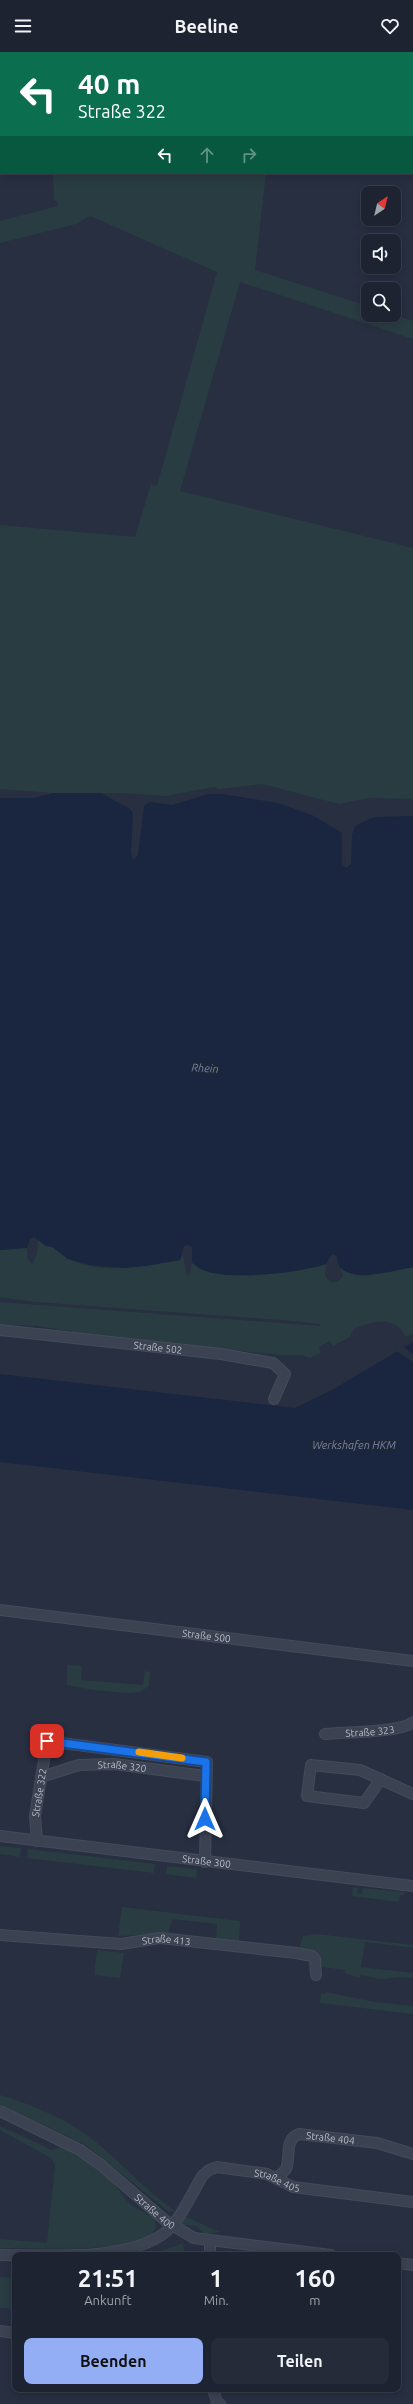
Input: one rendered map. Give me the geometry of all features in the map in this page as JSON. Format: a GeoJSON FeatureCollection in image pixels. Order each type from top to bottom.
{"type":"FeatureCollection","features":[{"type":"Feature","properties":{"kind":"street","name":"Straße 502"},"geometry":{"type":"LineString","coordinates":[[0,1330],[221,1354],[273,1364],[285,1374],[274,1399]]}},
{"type":"Feature","properties":{"kind":"street","name":"Straße 500"},"geometry":{"type":"LineString","coordinates":[[0,1610],[413,1661]]}},
{"type":"Feature","properties":{"kind":"street","name":"Straße 323"},"geometry":{"type":"LineString","coordinates":[[325,1734],[396,1729],[408,1727],[413,1722]]}},
{"type":"Feature","properties":{"kind":"street","name":"Straße 322"},"geometry":{"type":"LineString","coordinates":[[37,1841],[35,1816],[47,1741],[206,1762],[205,1862]]}},
{"type":"Feature","properties":{"kind":"street","name":"Straße 320"},"geometry":{"type":"LineString","coordinates":[[41,1777],[79,1764],[114,1764],[205,1776]]}},
{"type":"Feature","properties":{"kind":"street"},"geometry":{"type":"LineString","coordinates":[[381,1779],[364,1803],[307,1796],[311,1765],[360,1770],[381,1779],[413,1794]]}},
{"type":"Feature","properties":{"kind":"street","name":"Straße 300"},"geometry":{"type":"LineString","coordinates":[[0,1836],[413,1886]]}},
{"type":"Feature","properties":{"kind":"street","name":"Straße 413"},"geometry":{"type":"LineString","coordinates":[[0,1935],[121,1944],[160,1938],[296,1953],[312,1956],[315,1959],[316,1976]]}},
{"type":"Feature","properties":{"kind":"street","name":"Straße 400"},"geometry":{"type":"LineString","coordinates":[[0,2111],[80,2150],[101,2164],[172,2225],[194,2238],[305,2252]]}},
{"type":"Feature","properties":{"kind":"street","name":"Straße 404"},"geometry":{"type":"LineString","coordinates":[[277,2178],[286,2169],[290,2141],[294,2136],[299,2134],[377,2143],[413,2154]]}},
{"type":"Feature","properties":{"kind":"street","name":"Straße 405"},"geometry":{"type":"LineString","coordinates":[[172,2225],[203,2175],[209,2170],[217,2167],[267,2174],[293,2187],[413,2202]]}},
{"type":"Feature","properties":{"kind":"street"},"geometry":{"type":"LineString","coordinates":[[98,2252],[127,2249],[148,2242],[172,2225]]}},
{"type":"Feature","properties":{"kind":"street"},"geometry":{"type":"LineString","coordinates":[[210,2241],[210,2252]]}},
{"type":"Feature","properties":{"kind":"street"},"geometry":{"type":"LineString","coordinates":[[0,2255],[12,2255]]}},
{"type":"Feature","properties":{"kind":"street"},"geometry":{"type":"LineString","coordinates":[[401,2263],[413,2265]]}},
{"type":"Feature","properties":{"kind":"street"},"geometry":{"type":"LineString","coordinates":[[0,2331],[12,2333]]}},
{"type":"Feature","properties":{"kind":"street"},"geometry":{"type":"LineString","coordinates":[[214,2392],[217,2402],[220,2404]]}},
{"type":"Feature","properties":{"kind":"shaded area"},"geometry":{"type":"Polygon","coordinates":[[[53,174],[266,174],[255,270],[361,304],[361,322],[240,282],[180,491],[413,548],[413,799],[370,798],[339,804],[262,784],[219,789],[214,787],[166,796],[122,793],[53,793],[0,789],[0,525],[135,537],[151,484],[157,486],[217,272],[90,216],[76,224],[0,243],[0,221],[58,206],[58,202],[54,200],[53,174]]]}},
{"type":"Feature","properties":{"kind":"shaded area"},"geometry":{"type":"Polygon","coordinates":[[[401,317],[413,321],[413,339],[361,322],[401,322],[401,317]]]}},
{"type":"Feature","properties":{"kind":"shaded area"},"geometry":{"type":"Polygon","coordinates":[[[38,1240],[54,1248],[69,1259],[96,1267],[124,1268],[180,1260],[183,1255],[187,1276],[189,1275],[192,1263],[202,1269],[229,1275],[282,1273],[326,1264],[325,1275],[330,1282],[338,1282],[343,1276],[340,1267],[355,1275],[365,1276],[413,1267],[413,1334],[406,1337],[396,1325],[375,1322],[354,1329],[350,1337],[333,1346],[330,1341],[319,1347],[321,1353],[310,1358],[302,1355],[279,1355],[86,1334],[37,1326],[0,1324],[0,1302],[320,1326],[320,1324],[294,1321],[35,1302],[0,1297],[0,1250],[27,1248],[27,1258],[32,1264],[37,1254],[38,1240]]]}},
{"type":"Feature","properties":{"kind":"shaded area"},"geometry":{"type":"Polygon","coordinates":[[[67,1665],[82,1666],[81,1680],[143,1685],[145,1671],[150,1672],[149,1686],[140,1692],[127,1693],[93,1690],[67,1685],[67,1665]]]}},
{"type":"Feature","properties":{"kind":"shaded area"},"geometry":{"type":"Polygon","coordinates":[[[0,1846],[21,1848],[20,1857],[0,1854],[0,1846]]]}},
{"type":"Feature","properties":{"kind":"shaded area"},"geometry":{"type":"Polygon","coordinates":[[[28,1849],[155,1864],[154,1873],[27,1858],[28,1849]]]}},
{"type":"Feature","properties":{"kind":"shaded area"},"geometry":{"type":"Polygon","coordinates":[[[167,1866],[197,1869],[196,1878],[166,1874],[167,1866]]]}},
{"type":"Feature","properties":{"kind":"shaded area"},"geometry":{"type":"Polygon","coordinates":[[[353,1887],[358,1888],[357,1893],[362,1894],[363,1888],[404,1892],[404,1895],[400,1895],[399,1902],[352,1896],[353,1887]]]}},
{"type":"Feature","properties":{"kind":"shaded area"},"geometry":{"type":"Polygon","coordinates":[[[122,1907],[240,1921],[239,1942],[216,1939],[217,1924],[172,1919],[168,1934],[118,1936],[122,1907]]]}},
{"type":"Feature","properties":{"kind":"shaded area"},"geometry":{"type":"Polygon","coordinates":[[[317,1934],[413,1945],[413,1948],[365,1942],[361,1967],[413,1973],[413,1978],[399,1977],[383,1979],[361,1975],[360,1978],[345,1973],[345,1970],[322,1967],[320,1956],[302,1950],[300,1946],[303,1936],[317,1934]]]}},
{"type":"Feature","properties":{"kind":"shaded area"},"geometry":{"type":"Polygon","coordinates":[[[97,1950],[124,1953],[120,1978],[94,1975],[97,1950]]]}},
{"type":"Feature","properties":{"kind":"shaded area"},"geometry":{"type":"Polygon","coordinates":[[[326,1992],[375,2002],[413,2006],[413,2014],[320,2003],[321,1993],[326,1994],[326,1992]]]}},
{"type":"Feature","properties":{"kind":"shaded area"},"geometry":{"type":"Polygon","coordinates":[[[0,2095],[44,2111],[85,2134],[152,2193],[175,2211],[169,2212],[86,2145],[0,2104],[0,2095]]]}},
{"type":"Feature","properties":{"kind":"shaded area"},"geometry":{"type":"Polygon","coordinates":[[[0,2126],[52,2150],[61,2147],[77,2155],[107,2177],[130,2204],[154,2218],[156,2226],[153,2233],[142,2240],[104,2247],[56,2249],[0,2248],[0,2239],[47,2243],[55,2165],[51,2158],[0,2130],[0,2126]]]}},
{"type":"Feature","properties":{"kind":"shaded area"},"geometry":{"type":"Polygon","coordinates":[[[184,2216],[220,2232],[205,2234],[196,2226],[184,2225],[181,2222],[184,2216]]]}},
{"type":"Feature","properties":{"kind":"shaded area"},"geometry":{"type":"Polygon","coordinates":[[[183,2244],[184,2252],[157,2252],[183,2244]]]}},
{"type":"Feature","properties":{"kind":"shaded area"},"geometry":{"type":"Polygon","coordinates":[[[0,2277],[12,2278],[12,2309],[0,2308],[0,2277]]]}},
{"type":"Feature","properties":{"kind":"water","name":"Rhein"},"geometry":{"type":"Polygon","coordinates":[[[53,793],[101,793],[130,809],[133,813],[131,852],[133,860],[138,855],[144,806],[150,802],[172,805],[209,794],[222,794],[278,803],[314,816],[342,833],[342,864],[346,868],[351,864],[352,835],[355,826],[374,817],[413,816],[413,1267],[368,1275],[356,1274],[346,1272],[339,1266],[337,1256],[332,1254],[326,1264],[314,1267],[282,1273],[229,1275],[200,1269],[192,1263],[192,1247],[188,1245],[184,1246],[180,1260],[146,1266],[123,1268],[90,1265],[68,1259],[52,1247],[46,1246],[34,1237],[30,1239],[27,1248],[0,1250],[0,798],[34,798],[53,793]]]}},
{"type":"Feature","properties":{"kind":"water","name":"Werkshafen HKM"},"geometry":{"type":"Polygon","coordinates":[[[413,1342],[413,1510],[0,1462],[0,1374],[295,1408],[332,1390],[413,1342]]]}},
{"type":"Feature","properties":{"kind":"pier"},"geometry":{"type":"Polygon","coordinates":[[[402,1346],[413,1354],[413,1362],[395,1350],[402,1346]]]}},
{"type":"Feature","properties":{"kind":"slow traffic"},"geometry":{"type":"LineString","coordinates":[[139,1752],[182,1758]]}},
{"type":"Feature","properties":{"kind":"route"},"geometry":{"type":"LineString","coordinates":[[47,1741],[143,1752],[206,1762],[205,1819]]}}]}
